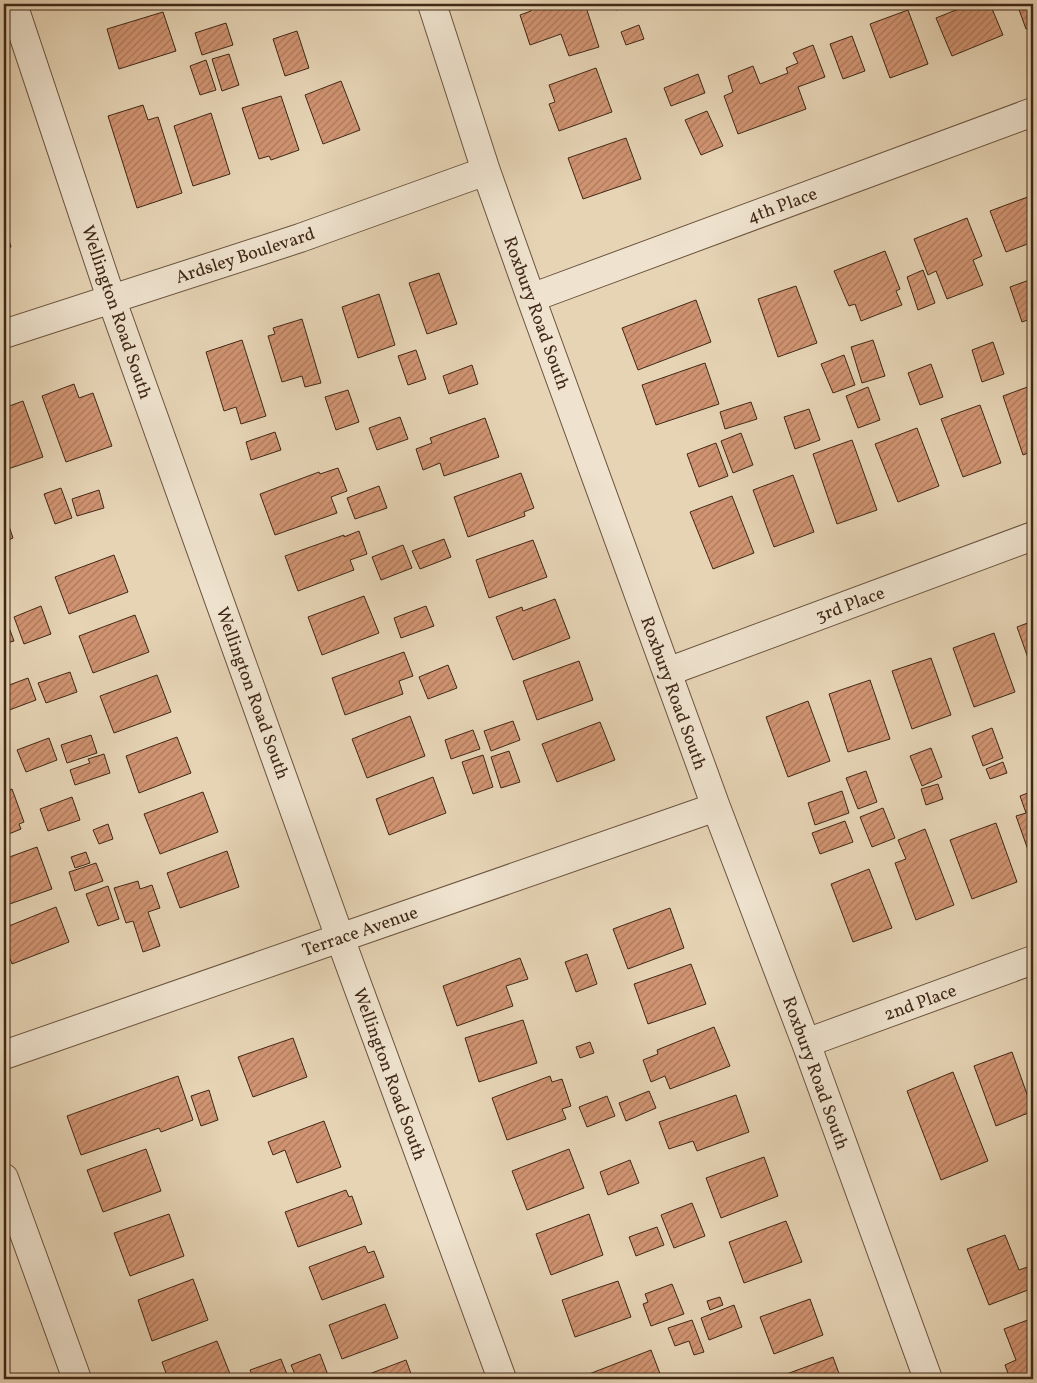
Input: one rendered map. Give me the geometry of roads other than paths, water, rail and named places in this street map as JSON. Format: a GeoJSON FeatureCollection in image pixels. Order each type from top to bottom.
{"type":"FeatureCollection","features":[{"type":"Feature","properties":{"kind":"street","name":"Wellington Road South"},"geometry":{"type":"LineString","coordinates":[[13,4],[111,298],[340,938],[502,1379]]}},
{"type":"Feature","properties":{"kind":"street","name":"Roxbury Road South"},"geometry":{"type":"LineString","coordinates":[[432,4],[486,171],[531,298],[716,807],[806,1043],[928,1379]]}},
{"type":"Feature","properties":{"kind":"street","name":"4th Place"},"geometry":{"type":"LineString","coordinates":[[531,298],[1033,112]]}},
{"type":"Feature","properties":{"kind":"street","name":"Ardsley Boulevard"},"geometry":{"type":"LineString","coordinates":[[4,334],[300,238],[486,171]]}},
{"type":"Feature","properties":{"kind":"street","name":"3rd Place"},"geometry":{"type":"LineString","coordinates":[[667,672],[1033,536]]}},
{"type":"Feature","properties":{"kind":"street","name":"Terrace Avenue"},"geometry":{"type":"LineString","coordinates":[[4,1055],[716,807]]}},
{"type":"Feature","properties":{"kind":"street","name":"2nd Place"},"geometry":{"type":"LineString","coordinates":[[806,1043],[1033,960]]}},
{"type":"Feature","properties":{"kind":"street"},"geometry":{"type":"LineString","coordinates":[[4,1178],[78,1379]]}}]}
